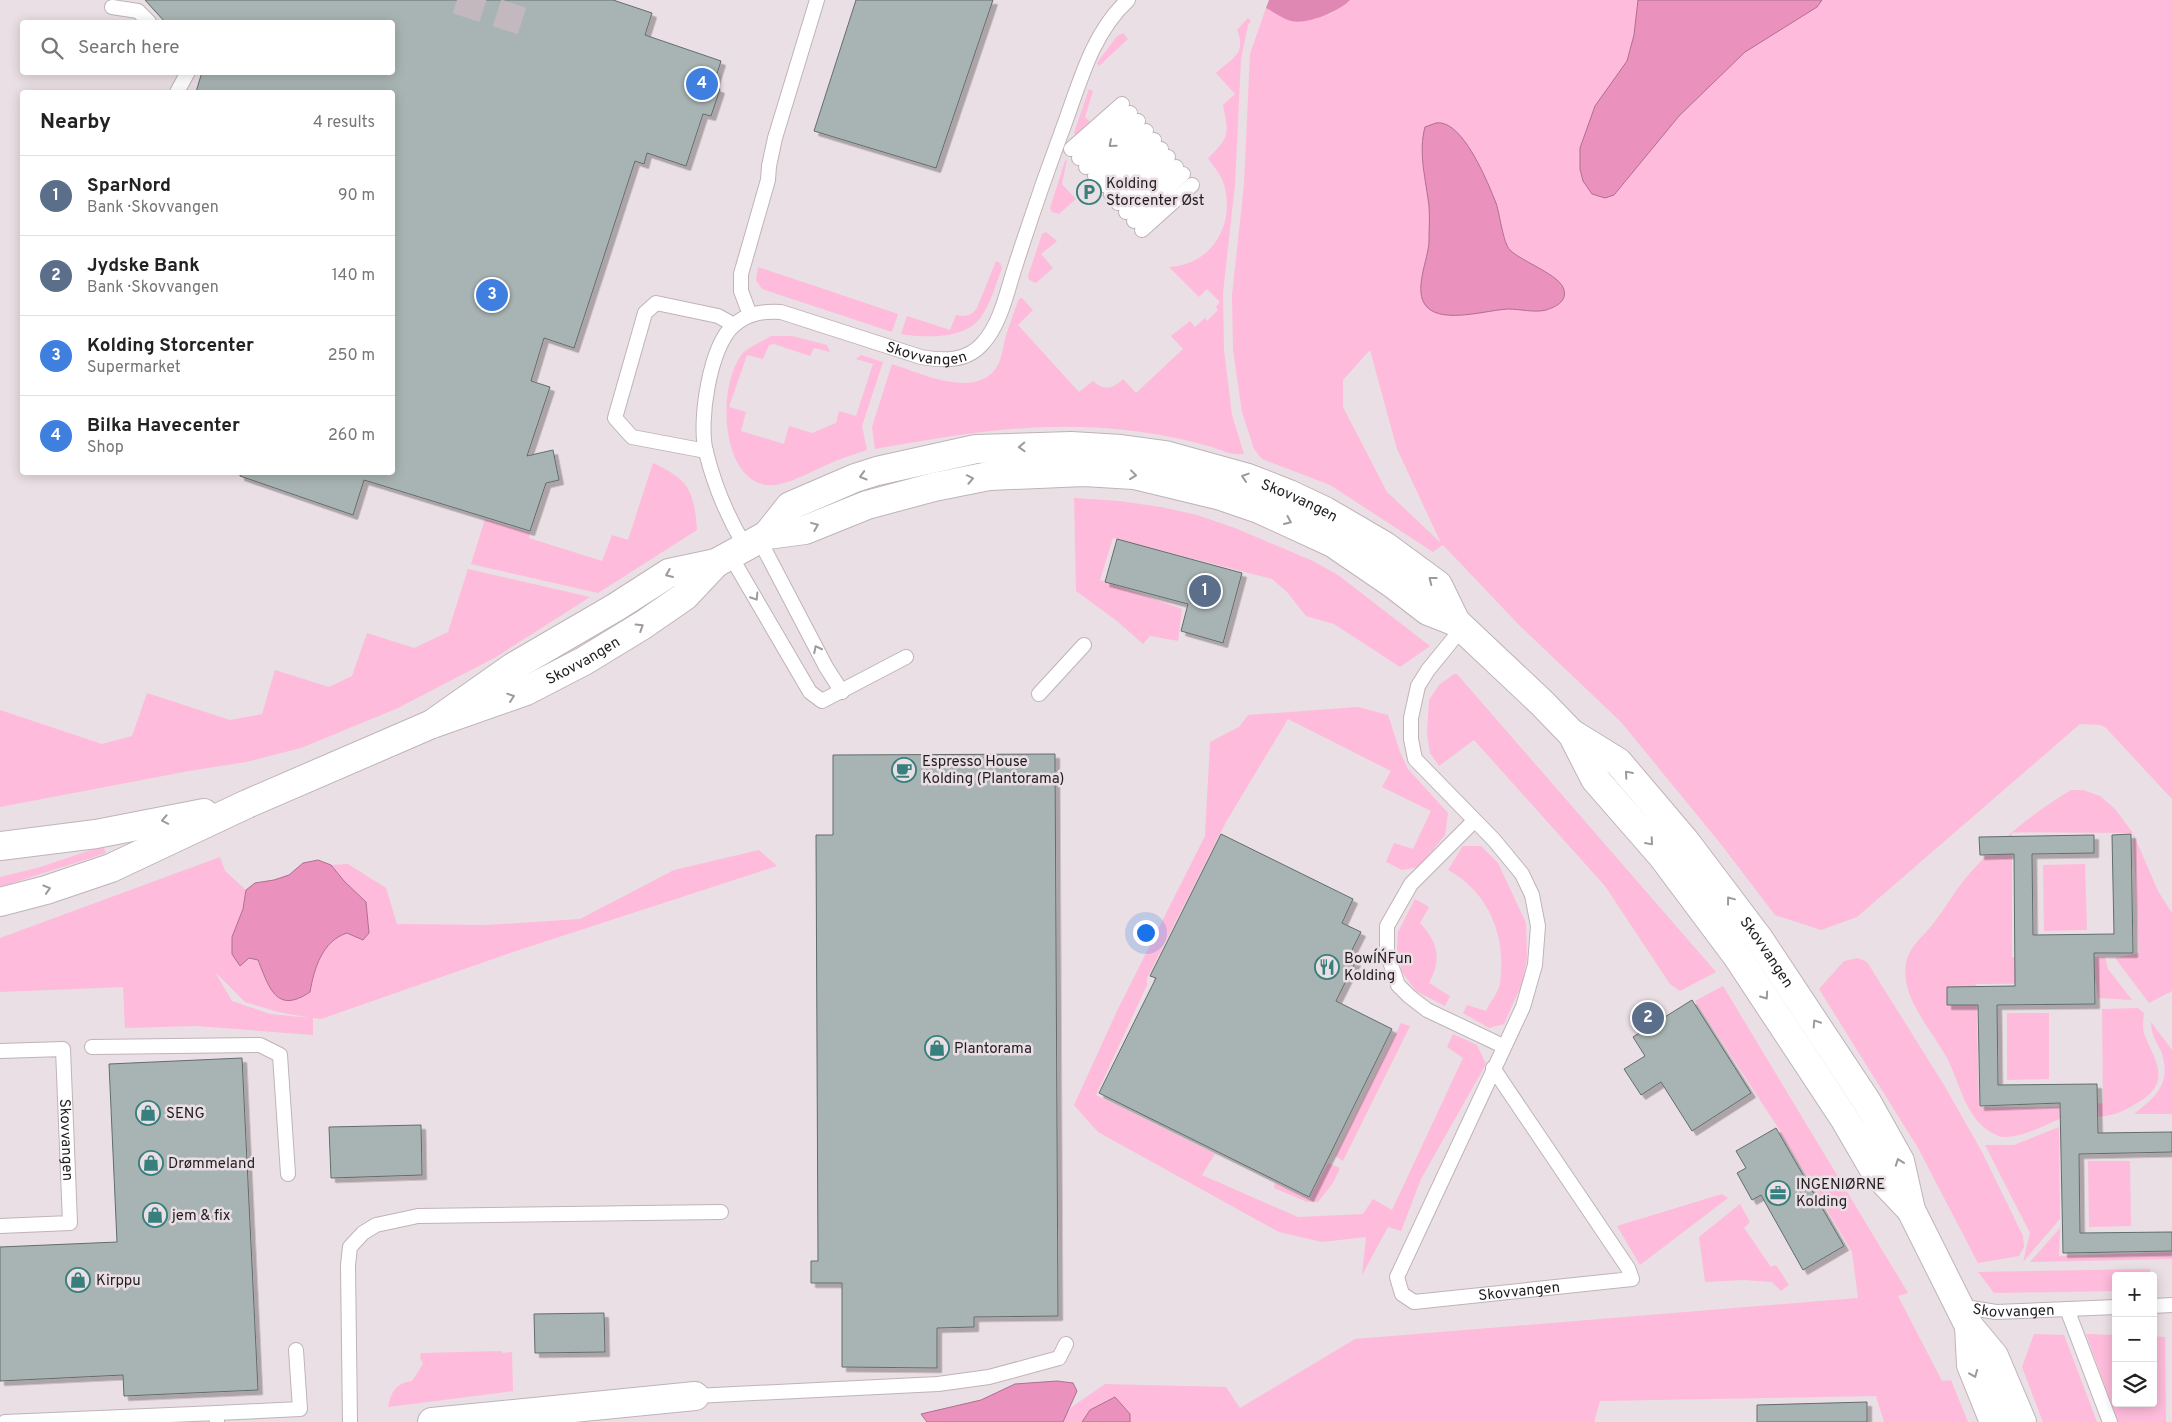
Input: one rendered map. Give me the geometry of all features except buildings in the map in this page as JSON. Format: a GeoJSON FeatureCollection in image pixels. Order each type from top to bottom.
{"type":"FeatureCollection","features":[{"type":"Feature","properties":{"kind":"street","name":"Skovvangen"},"geometry":{"type":"LineString","coordinates":[[0,902],[46,890],[111,868],[247,804],[432,724],[526,691],[584,661],[643,625],[685,596],[744,548],[790,506],[855,478],[922,460],[976,449],[1023,446],[1121,448],[1165,455],[1248,478],[1289,494],[1325,511],[1385,546],[1438,585],[1460,624],[1571,732],[1595,779],[1663,857],[1737,956],[1844,1118],[1876,1173],[1911,1210],[1964,1316],[1994,1356],[2022,1422]]}},
{"type":"Feature","properties":{"kind":"street","name":"Skovvangen"},"geometry":{"type":"LineString","coordinates":[[0,846],[96,834],[247,804]]}},
{"type":"Feature","properties":{"kind":"street","name":"Skovvangen"},"geometry":{"type":"LineString","coordinates":[[1964,1316],[1971,1365],[1994,1422]]}},
{"type":"Feature","properties":{"kind":"street"},"geometry":{"type":"LineString","coordinates":[[440,1422],[695,1396]]}},
{"type":"Feature","properties":{"kind":"lane"},"geometry":{"type":"LineString","coordinates":[[750,315],[741,291],[741,274],[768,180],[775,138],[817,0]]}},
{"type":"Feature","properties":{"kind":"lane","name":"Skovvangen"},"geometry":{"type":"LineString","coordinates":[[744,548],[730,521],[706,451],[703,419],[707,390],[715,361],[725,338],[734,325],[750,315],[764,311],[780,312],[920,357],[938,360],[954,359],[969,355],[982,344],[997,320],[1032,214],[1084,71],[1097,41],[1118,9],[1128,0]]}},
{"type":"Feature","properties":{"kind":"lane"},"geometry":{"type":"LineString","coordinates":[[112,7],[138,11],[147,20]]}},
{"type":"Feature","properties":{"kind":"lane"},"geometry":{"type":"LineString","coordinates":[[178,90],[186,75]]}},
{"type":"Feature","properties":{"kind":"lane"},"geometry":{"type":"LineString","coordinates":[[1106,190],[1157,144]]}},
{"type":"Feature","properties":{"kind":"lane"},"geometry":{"type":"LineString","coordinates":[[1106,190],[1157,144]]}},
{"type":"Feature","properties":{"kind":"lane"},"geometry":{"type":"LineString","coordinates":[[1106,190],[1157,144]]}},
{"type":"Feature","properties":{"kind":"lane"},"geometry":{"type":"LineString","coordinates":[[1106,190],[1157,144]]}},
{"type":"Feature","properties":{"kind":"lane"},"geometry":{"type":"LineString","coordinates":[[1106,190],[1157,144]]}},
{"type":"Feature","properties":{"kind":"lane"},"geometry":{"type":"LineString","coordinates":[[706,451],[632,437],[615,418],[645,313],[656,303],[718,316],[734,325]]}},
{"type":"Feature","properties":{"kind":"lane"},"geometry":{"type":"LineString","coordinates":[[744,548],[792,662],[810,692],[822,701],[906,657]]}},
{"type":"Feature","properties":{"kind":"lane"},"geometry":{"type":"LineString","coordinates":[[744,548],[842,692]]}},
{"type":"Feature","properties":{"kind":"lane","name":"Skovvangen"},"geometry":{"type":"LineString","coordinates":[[1460,624],[1418,686],[1411,718],[1411,739],[1415,759],[1494,840],[1522,874],[1532,895],[1538,926],[1535,965],[1523,1007],[1503,1046],[1396,1277],[1402,1294],[1414,1302],[1632,1279],[1628,1268],[1493,1068]]}},
{"type":"Feature","properties":{"kind":"lane"},"geometry":{"type":"LineString","coordinates":[[1039,694],[1084,645]]}},
{"type":"Feature","properties":{"kind":"lane"},"geometry":{"type":"LineString","coordinates":[[1474,820],[1411,884],[1387,926],[1387,953],[1398,985],[1409,996],[1427,1010],[1503,1046]]}},
{"type":"Feature","properties":{"kind":"lane"},"geometry":{"type":"LineString","coordinates":[[92,1047],[260,1045],[280,1055],[288,1174]]}},
{"type":"Feature","properties":{"kind":"lane","name":"Skovvangen"},"geometry":{"type":"LineString","coordinates":[[0,1051],[64,1049],[70,1223],[0,1226]]}},
{"type":"Feature","properties":{"kind":"lane"},"geometry":{"type":"LineString","coordinates":[[350,1422],[348,1265],[350,1247],[364,1233],[376,1225],[418,1216],[721,1212]]}},
{"type":"Feature","properties":{"kind":"lane"},"geometry":{"type":"LineString","coordinates":[[2157,1306],[2172,1305]]}},
{"type":"Feature","properties":{"kind":"lane","name":"Skovvangen"},"geometry":{"type":"LineString","coordinates":[[1964,1316],[1996,1312],[2112,1307]]}},
{"type":"Feature","properties":{"kind":"lane","name":"Skovvangen"},"geometry":{"type":"LineString","coordinates":[[2067,1309],[2110,1422]]}},
{"type":"Feature","properties":{"kind":"lane"},"geometry":{"type":"LineString","coordinates":[[695,1396],[938,1384],[989,1377],[1059,1358],[1066,1344]]}},
{"type":"Feature","properties":{"kind":"lane"},"geometry":{"type":"LineString","coordinates":[[5,1422],[217,1418],[300,1408],[296,1350]]}},
{"type":"Feature","properties":{"kind":"shaded area"},"geometry":{"type":"Polygon","coordinates":[[[1269,0],[1350,0],[1323,16],[1298,22],[1288,20],[1266,8],[1269,0]]]}},
{"type":"Feature","properties":{"kind":"shaded area"},"geometry":{"type":"Polygon","coordinates":[[[1350,0],[2172,0],[2172,799],[2106,728],[2101,725],[2080,724],[1857,917],[1821,930],[1775,915],[1720,843],[1621,722],[1520,626],[1443,545],[1433,552],[1330,485],[1262,459],[1254,449],[1242,412],[1233,350],[1232,295],[1244,185],[1250,54],[1266,8],[1295,22],[1330,14],[1350,0]],[[1370,350],[1343,380],[1343,407],[1387,492],[1441,543],[1397,449],[1370,350]]]}},
{"type":"Feature","properties":{"kind":"shaded area"},"geometry":{"type":"Polygon","coordinates":[[[1638,0],[1822,0],[1817,7],[1745,52],[1679,116],[1614,195],[1605,198],[1592,194],[1583,181],[1580,169],[1580,148],[1595,106],[1627,61],[1634,35],[1638,0]]]}},
{"type":"Feature","properties":{"kind":"shaded area"},"geometry":{"type":"Polygon","coordinates":[[[1248,18],[1251,21],[1248,25],[1241,59],[1235,184],[1223,293],[1224,350],[1232,415],[1244,454],[1230,453],[1167,436],[1094,427],[1000,430],[875,449],[872,427],[892,364],[933,378],[963,383],[977,381],[989,376],[998,365],[1019,299],[1022,298],[1033,310],[1018,325],[1079,392],[1093,381],[1108,388],[1116,385],[1123,379],[1136,393],[1183,349],[1171,336],[1190,321],[1195,327],[1205,318],[1207,321],[1218,310],[1216,307],[1220,302],[1207,289],[1199,297],[1169,267],[1184,265],[1207,252],[1216,242],[1222,230],[1226,217],[1227,203],[1225,188],[1220,176],[1208,158],[1224,140],[1227,129],[1223,105],[1235,94],[1216,73],[1239,50],[1240,38],[1237,30],[1248,18]]]}},
{"type":"Feature","properties":{"kind":"shaded area"},"geometry":{"type":"Polygon","coordinates":[[[1123,33],[1128,39],[1099,66],[1097,63],[1117,36],[1123,33]]]}},
{"type":"Feature","properties":{"kind":"shaded area"},"geometry":{"type":"Polygon","coordinates":[[[1089,89],[1093,91],[1085,117],[1091,123],[1077,136],[1074,133],[1089,89]]]}},
{"type":"Feature","properties":{"kind":"shaded area"},"geometry":{"type":"Polygon","coordinates":[[[1436,123],[1445,124],[1453,129],[1461,136],[1475,157],[1495,201],[1510,250],[1549,274],[1561,284],[1564,290],[1564,298],[1556,306],[1542,311],[1508,309],[1466,315],[1443,315],[1434,312],[1423,301],[1421,284],[1429,241],[1429,206],[1422,147],[1425,127],[1436,123]]]}},
{"type":"Feature","properties":{"kind":"shaded area"},"geometry":{"type":"Polygon","coordinates":[[[1067,160],[1062,184],[1076,199],[1059,214],[1052,212],[1050,208],[1065,161],[1067,160]]]}},
{"type":"Feature","properties":{"kind":"shaded area"},"geometry":{"type":"Polygon","coordinates":[[[1046,232],[1057,241],[1041,254],[1053,268],[1036,283],[1029,280],[1028,276],[1042,234],[1046,232]]]}},
{"type":"Feature","properties":{"kind":"shaded area"},"geometry":{"type":"Polygon","coordinates":[[[996,261],[1000,263],[1002,268],[989,303],[983,314],[967,329],[957,333],[934,336],[901,334],[907,316],[950,330],[956,315],[965,316],[973,313],[977,308],[996,261]]]}},
{"type":"Feature","properties":{"kind":"shaded area"},"geometry":{"type":"Polygon","coordinates":[[[758,267],[898,314],[892,332],[762,289],[756,280],[758,267]]]}},
{"type":"Feature","properties":{"kind":"shaded area"},"geometry":{"type":"Polygon","coordinates":[[[771,336],[792,336],[827,345],[830,352],[814,348],[810,356],[774,344],[769,345],[763,359],[747,355],[729,407],[746,412],[741,431],[784,444],[789,426],[812,433],[836,423],[839,411],[856,416],[873,364],[856,359],[861,355],[883,362],[862,426],[867,450],[838,460],[793,480],[766,485],[750,478],[739,465],[731,447],[727,427],[727,405],[729,384],[735,366],[744,352],[771,336]]]}},
{"type":"Feature","properties":{"kind":"shaded area"},"geometry":{"type":"Polygon","coordinates":[[[653,463],[675,475],[687,488],[694,505],[697,530],[598,593],[471,564],[485,519],[530,533],[529,538],[602,561],[612,535],[628,540],[653,463]]]}},
{"type":"Feature","properties":{"kind":"shaded area"},"geometry":{"type":"Polygon","coordinates":[[[1074,498],[1119,501],[1161,507],[1197,515],[1235,528],[1313,561],[1338,575],[1430,646],[1400,667],[1334,624],[1306,616],[1287,592],[1272,579],[1113,538],[1100,580],[1182,609],[1178,641],[1150,636],[1143,644],[1117,621],[1076,591],[1074,498]]]}},
{"type":"Feature","properties":{"kind":"shaded area"},"geometry":{"type":"Polygon","coordinates":[[[468,569],[590,597],[496,657],[398,708],[301,748],[246,762],[0,807],[0,710],[102,744],[132,736],[147,693],[230,720],[262,714],[275,670],[329,687],[352,676],[367,633],[414,648],[448,632],[468,569]]]}},
{"type":"Feature","properties":{"kind":"shaded area"},"geometry":{"type":"Polygon","coordinates":[[[1454,674],[1457,674],[1716,972],[1680,991],[1670,984],[1605,886],[1474,740],[1439,766],[1430,753],[1427,735],[1429,700],[1439,685],[1454,674]]]}},
{"type":"Feature","properties":{"kind":"shaded area"},"geometry":{"type":"Polygon","coordinates":[[[1358,707],[1388,715],[1400,752],[1408,769],[1448,813],[1445,835],[1419,867],[1402,870],[1386,862],[1394,843],[1413,849],[1431,811],[1382,787],[1391,771],[1288,719],[1226,822],[1147,978],[1147,985],[1096,1095],[1215,1154],[1202,1175],[1298,1217],[1363,1214],[1373,1199],[1392,1210],[1463,1058],[1447,1047],[1453,1034],[1477,1045],[1486,1064],[1421,1179],[1401,1231],[1388,1227],[1362,1275],[1366,1237],[1322,1242],[1279,1232],[1098,1132],[1074,1105],[1118,1009],[1205,836],[1210,742],[1239,727],[1248,715],[1358,707]]]}},
{"type":"Feature","properties":{"kind":"shaded area"},"geometry":{"type":"Polygon","coordinates":[[[2071,790],[2083,790],[2100,796],[2115,809],[2133,833],[2012,832],[2071,790]]]}},
{"type":"Feature","properties":{"kind":"shaded area"},"geometry":{"type":"Polygon","coordinates":[[[2012,832],[2012,957],[2105,957],[2108,969],[2132,1000],[2098,998],[2096,983],[1976,984],[1979,1107],[2073,1107],[2070,1114],[2045,1126],[2024,1134],[2006,1137],[1999,1136],[1986,1129],[1971,1112],[1948,1060],[1913,1002],[1905,977],[1906,964],[1913,947],[1933,924],[1964,880],[2012,832]]]}},
{"type":"Feature","properties":{"kind":"shaded area"},"geometry":{"type":"Polygon","coordinates":[[[2133,833],[2158,891],[2172,913],[2172,991],[2149,1003],[2115,958],[2139,953],[2133,833]]]}},
{"type":"Feature","properties":{"kind":"shaded area"},"geometry":{"type":"Polygon","coordinates":[[[103,846],[106,853],[0,887],[0,877],[37,868],[103,846]]]}},
{"type":"Feature","properties":{"kind":"shaded area"},"geometry":{"type":"Polygon","coordinates":[[[1463,846],[1481,846],[1498,863],[1526,923],[1527,957],[1523,981],[1504,1024],[1489,1028],[1463,1013],[1467,1005],[1486,1011],[1499,986],[1501,949],[1492,918],[1484,903],[1462,879],[1448,870],[1463,846]]]}},
{"type":"Feature","properties":{"kind":"shaded area"},"geometry":{"type":"Polygon","coordinates":[[[759,850],[777,866],[516,951],[321,1019],[313,1018],[313,1035],[197,1026],[125,1028],[123,987],[0,992],[0,938],[220,857],[225,871],[246,890],[243,909],[232,937],[249,958],[258,960],[266,980],[275,995],[289,1001],[310,992],[317,965],[331,942],[347,933],[363,940],[366,902],[344,881],[331,865],[348,864],[386,888],[397,924],[487,925],[580,919],[674,870],[759,850]],[[215,972],[232,1001],[270,1014],[311,1018],[278,1012],[245,1002],[215,972]]]}},
{"type":"Feature","properties":{"kind":"shaded area"},"geometry":{"type":"Polygon","coordinates":[[[318,860],[331,865],[344,881],[366,902],[369,933],[363,940],[347,933],[331,942],[317,965],[310,992],[298,998],[282,999],[275,995],[270,988],[258,960],[249,958],[240,966],[232,954],[232,937],[243,909],[246,890],[255,883],[289,875],[303,863],[318,860]]]}},
{"type":"Feature","properties":{"kind":"shaded area"},"geometry":{"type":"Polygon","coordinates":[[[2085,864],[2087,930],[2044,931],[2043,865],[2085,864]]]}},
{"type":"Feature","properties":{"kind":"shaded area"},"geometry":{"type":"Polygon","coordinates":[[[1415,899],[1429,907],[1420,923],[1431,937],[1436,951],[1436,966],[1429,983],[1450,996],[1445,1006],[1416,991],[1402,972],[1397,949],[1398,932],[1415,899]]]}},
{"type":"Feature","properties":{"kind":"shaded area"},"geometry":{"type":"Polygon","coordinates":[[[1858,958],[1867,962],[1944,1085],[1982,1152],[2023,1236],[2024,1247],[2019,1256],[1978,1263],[1918,1148],[1819,989],[1844,961],[1858,958]]]}},
{"type":"Feature","properties":{"kind":"shaded area"},"geometry":{"type":"Polygon","coordinates":[[[1723,986],[1908,1293],[1898,1296],[1942,1381],[1951,1380],[1968,1422],[1884,1422],[1876,1396],[1600,1401],[1594,1422],[1130,1422],[1130,1414],[1090,1410],[1082,1422],[1059,1422],[1073,1406],[1105,1384],[1226,1387],[1240,1408],[1355,1339],[1858,1298],[1852,1252],[1775,1123],[1695,1001],[1723,986]]]}},
{"type":"Feature","properties":{"kind":"shaded area"},"geometry":{"type":"Polygon","coordinates":[[[2138,1008],[2144,1013],[2144,1033],[2158,1070],[2156,1085],[2151,1093],[2125,1110],[2115,1114],[2096,1117],[2082,1105],[2103,1103],[2102,1009],[2138,1008]]]}},
{"type":"Feature","properties":{"kind":"shaded area"},"geometry":{"type":"Polygon","coordinates":[[[2007,1013],[2049,1013],[2049,1079],[2007,1080],[2007,1013]]]}},
{"type":"Feature","properties":{"kind":"shaded area"},"geometry":{"type":"Polygon","coordinates":[[[2151,1022],[2172,1050],[2172,1114],[2134,1114],[2156,1095],[2165,1072],[2161,1051],[2153,1034],[2151,1022]]]}},
{"type":"Feature","properties":{"kind":"shaded area"},"geometry":{"type":"Polygon","coordinates":[[[1401,1023],[1410,1026],[1343,1161],[1335,1156],[1401,1023]]]}},
{"type":"Feature","properties":{"kind":"shaded area"},"geometry":{"type":"Polygon","coordinates":[[[2059,1127],[2060,1219],[2023,1262],[2030,1233],[1985,1145],[2014,1145],[2059,1127]]]}},
{"type":"Feature","properties":{"kind":"shaded area"},"geometry":{"type":"Polygon","coordinates":[[[2088,1161],[2130,1161],[2131,1226],[2089,1227],[2088,1161]]]}},
{"type":"Feature","properties":{"kind":"shaded area"},"geometry":{"type":"Polygon","coordinates":[[[1328,1163],[1340,1168],[1333,1183],[1318,1202],[1307,1202],[1274,1188],[1275,1183],[1309,1199],[1328,1163]]]}},
{"type":"Feature","properties":{"kind":"shaded area"},"geometry":{"type":"Polygon","coordinates":[[[1722,1194],[1728,1198],[1640,1265],[1617,1226],[1722,1194]]]}},
{"type":"Feature","properties":{"kind":"shaded area"},"geometry":{"type":"Polygon","coordinates":[[[1740,1204],[1750,1222],[1744,1228],[1771,1267],[1776,1265],[1789,1285],[1781,1291],[1772,1282],[1744,1280],[1705,1282],[1699,1237],[1740,1204]]]}},
{"type":"Feature","properties":{"kind":"shaded area"},"geometry":{"type":"Polygon","coordinates":[[[2060,1228],[2059,1256],[2172,1252],[2172,1259],[2030,1262],[2060,1228]]]}},
{"type":"Feature","properties":{"kind":"shaded area"},"geometry":{"type":"Polygon","coordinates":[[[2150,1269],[2150,1272],[2112,1272],[2112,1291],[1994,1293],[1978,1272],[2150,1269]]]}},
{"type":"Feature","properties":{"kind":"shaded area"},"geometry":{"type":"Polygon","coordinates":[[[2034,1334],[2064,1335],[2097,1422],[2043,1422],[2022,1367],[2034,1334]]]}},
{"type":"Feature","properties":{"kind":"shaded area"},"geometry":{"type":"Polygon","coordinates":[[[2086,1334],[2112,1335],[2112,1406],[2086,1334]]]}},
{"type":"Feature","properties":{"kind":"shaded area"},"geometry":{"type":"Polygon","coordinates":[[[2157,1336],[2165,1337],[2166,1422],[2118,1422],[2113,1407],[2157,1407],[2157,1336]]]}},
{"type":"Feature","properties":{"kind":"shaded area"},"geometry":{"type":"Polygon","coordinates":[[[502,1351],[502,1353],[512,1352],[513,1391],[388,1407],[395,1389],[406,1382],[412,1381],[423,1364],[420,1357],[421,1353],[502,1351]]]}},
{"type":"Feature","properties":{"kind":"shaded area"},"geometry":{"type":"Polygon","coordinates":[[[1057,1381],[1073,1383],[1077,1391],[1063,1422],[927,1422],[921,1414],[981,1400],[1015,1384],[1057,1381]]]}},
{"type":"Feature","properties":{"kind":"shaded area"},"geometry":{"type":"Polygon","coordinates":[[[1115,1397],[1130,1414],[1130,1422],[1082,1422],[1090,1410],[1115,1397]]]}},
{"type":"Feature","properties":{"kind":"tunnel"},"geometry":{"type":"LineString","coordinates":[[457,0],[522,21]]}},
{"type":"Feature","properties":{"kind":"place","name":"Bilka Havecenter"},"geometry":{"type":"Point","coordinates":[702,84]}},
{"type":"Feature","properties":{"kind":"place","name":"Kolding Storcenter Øst"},"geometry":{"type":"Point","coordinates":[1089,192]}},
{"type":"Feature","properties":{"kind":"place","name":"Kolding Storcenter"},"geometry":{"type":"Point","coordinates":[492,295]}},
{"type":"Feature","properties":{"kind":"place","name":"SparNord"},"geometry":{"type":"Point","coordinates":[1205,591]}},
{"type":"Feature","properties":{"kind":"place","name":"Espresso House Kolding (Plantorama)"},"geometry":{"type":"Point","coordinates":[904,770]}},
{"type":"Feature","properties":{"kind":"place","name":"Bowl´N´Fun Kolding"},"geometry":{"type":"Point","coordinates":[1327,967]}},
{"type":"Feature","properties":{"kind":"place","name":"Jydske Bank"},"geometry":{"type":"Point","coordinates":[1648,1018]}},
{"type":"Feature","properties":{"kind":"place","name":"Plantorama"},"geometry":{"type":"Point","coordinates":[937,1048]}},
{"type":"Feature","properties":{"kind":"place","name":"SENG"},"geometry":{"type":"Point","coordinates":[148,1113]}},
{"type":"Feature","properties":{"kind":"place","name":"Drømmeland"},"geometry":{"type":"Point","coordinates":[151,1163]}},
{"type":"Feature","properties":{"kind":"place","name":"INGENIØRNE Kolding"},"geometry":{"type":"Point","coordinates":[1778,1193]}},
{"type":"Feature","properties":{"kind":"place","name":"jem & fix"},"geometry":{"type":"Point","coordinates":[155,1215]}},
{"type":"Feature","properties":{"kind":"place","name":"Kirppu"},"geometry":{"type":"Point","coordinates":[78,1280]}}]}
